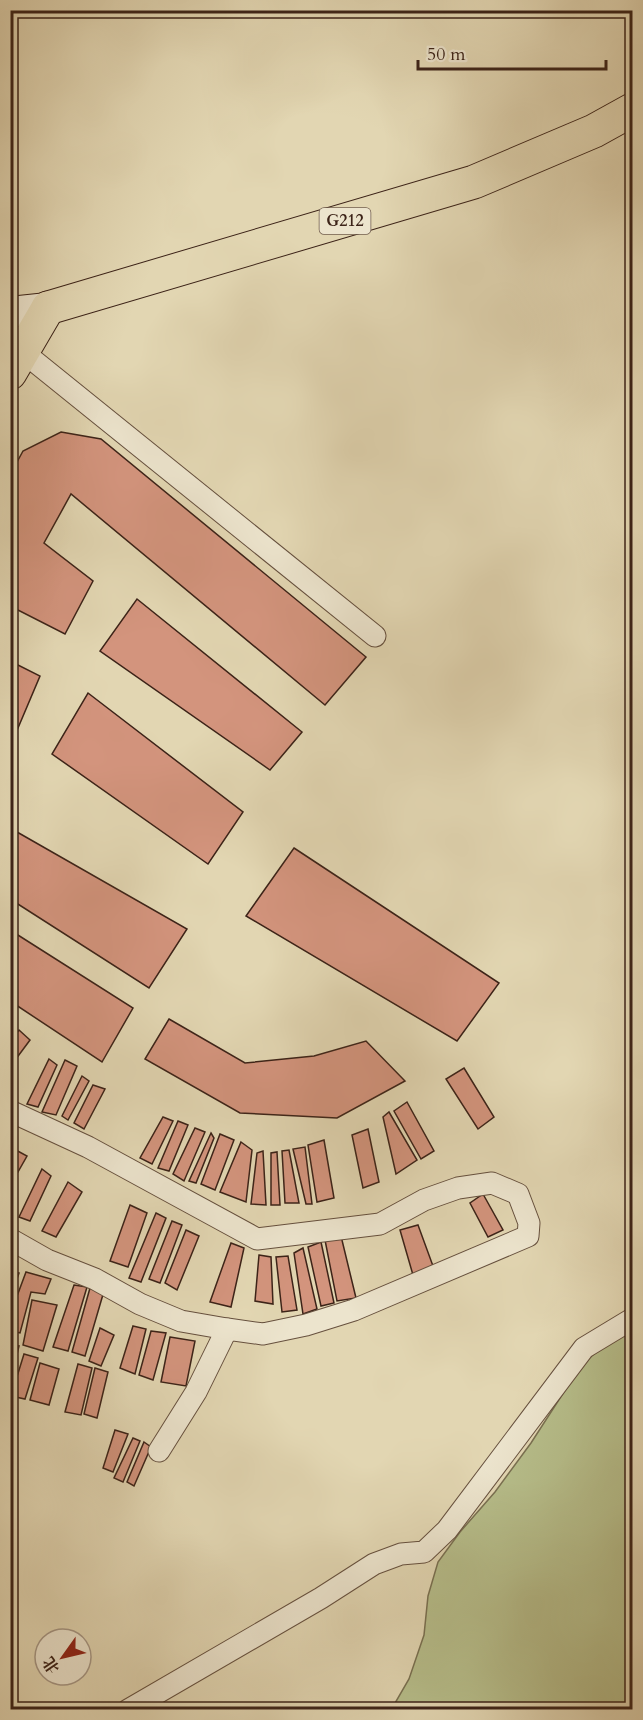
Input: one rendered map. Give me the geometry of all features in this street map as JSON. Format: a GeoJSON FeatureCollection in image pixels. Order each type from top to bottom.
{"type":"FeatureCollection","features":[{"type":"Feature","properties":{"kind":"main road","name":"G212"},"geometry":{"type":"LineString","coordinates":[[48,308],[474,182],[594,131],[633,110]]}},
{"type":"Feature","properties":{"kind":"main road"},"geometry":{"type":"LineString","coordinates":[[10,312],[48,308]]}},
{"type":"Feature","properties":{"kind":"main road"},"geometry":{"type":"LineString","coordinates":[[17,363],[48,308]]}},
{"type":"Feature","properties":{"kind":"street"},"geometry":{"type":"LineString","coordinates":[[17,363],[375,636]]}},
{"type":"Feature","properties":{"kind":"street"},"geometry":{"type":"LineString","coordinates":[[10,1111],[88,1147],[257,1239],[380,1224],[424,1200],[458,1188],[492,1183],[518,1194],[529,1223],[528,1236],[405,1290],[354,1311],[263,1334],[181,1321],[140,1304],[95,1279],[46,1260],[10,1239]]}},
{"type":"Feature","properties":{"kind":"street"},"geometry":{"type":"LineString","coordinates":[[128,1710],[321,1598],[374,1564],[401,1554],[424,1552],[447,1530],[584,1348],[633,1319]]}},
{"type":"Feature","properties":{"kind":"street"},"geometry":{"type":"LineString","coordinates":[[159,1451],[196,1392],[227,1329]]}},
{"type":"Feature","properties":{"kind":"green space"},"geometry":{"type":"Polygon","coordinates":[[[632,1329],[632,1709],[391,1710],[409,1679],[424,1635],[428,1596],[438,1562],[460,1532],[495,1492],[531,1443],[582,1364],[619,1334],[632,1329]]]}},
{"type":"Feature","properties":{"kind":"building"},"geometry":{"type":"Polygon","coordinates":[[[61,432],[101,439],[366,657],[325,705],[71,494],[44,543],[93,581],[65,634],[10,606],[10,475],[23,451],[61,432]]]}},
{"type":"Feature","properties":{"kind":"building"},"geometry":{"type":"Polygon","coordinates":[[[137,599],[302,732],[270,770],[100,651],[137,599]]]}},
{"type":"Feature","properties":{"kind":"building"},"geometry":{"type":"Polygon","coordinates":[[[10,661],[40,676],[15,735],[10,733],[10,661]]]}},
{"type":"Feature","properties":{"kind":"building"},"geometry":{"type":"Polygon","coordinates":[[[88,693],[243,812],[208,864],[52,754],[88,693]]]}},
{"type":"Feature","properties":{"kind":"building"},"geometry":{"type":"Polygon","coordinates":[[[10,828],[187,929],[149,988],[10,899],[10,828]]]}},
{"type":"Feature","properties":{"kind":"building"},"geometry":{"type":"Polygon","coordinates":[[[294,848],[499,983],[457,1041],[246,916],[294,848]]]}},
{"type":"Feature","properties":{"kind":"building"},"geometry":{"type":"Polygon","coordinates":[[[10,930],[133,1008],[102,1062],[10,1001],[10,930]]]}},
{"type":"Feature","properties":{"kind":"building"},"geometry":{"type":"Polygon","coordinates":[[[169,1019],[245,1063],[314,1056],[366,1041],[405,1081],[337,1118],[240,1113],[145,1059],[169,1019]]]}},
{"type":"Feature","properties":{"kind":"building"},"geometry":{"type":"Polygon","coordinates":[[[19,1030],[30,1040],[10,1067],[10,1042],[19,1030]]]}},
{"type":"Feature","properties":{"kind":"building"},"geometry":{"type":"Polygon","coordinates":[[[49,1059],[57,1065],[38,1107],[27,1104],[49,1059]]]}},
{"type":"Feature","properties":{"kind":"building"},"geometry":{"type":"Polygon","coordinates":[[[65,1060],[77,1066],[56,1115],[42,1112],[65,1060]]]}},
{"type":"Feature","properties":{"kind":"building"},"geometry":{"type":"Polygon","coordinates":[[[464,1068],[494,1117],[478,1129],[446,1079],[464,1068]]]}},
{"type":"Feature","properties":{"kind":"building"},"geometry":{"type":"Polygon","coordinates":[[[82,1076],[89,1081],[68,1120],[62,1116],[82,1076]]]}},
{"type":"Feature","properties":{"kind":"building"},"geometry":{"type":"Polygon","coordinates":[[[93,1085],[105,1089],[84,1129],[74,1123],[93,1085]]]}},
{"type":"Feature","properties":{"kind":"building"},"geometry":{"type":"Polygon","coordinates":[[[407,1102],[434,1151],[421,1159],[394,1111],[407,1102]]]}},
{"type":"Feature","properties":{"kind":"building"},"geometry":{"type":"Polygon","coordinates":[[[389,1112],[417,1160],[396,1174],[383,1117],[389,1112]]]}},
{"type":"Feature","properties":{"kind":"building"},"geometry":{"type":"Polygon","coordinates":[[[163,1117],[173,1121],[152,1164],[140,1158],[163,1117]]]}},
{"type":"Feature","properties":{"kind":"building"},"geometry":{"type":"Polygon","coordinates":[[[178,1121],[188,1125],[169,1171],[158,1168],[178,1121]]]}},
{"type":"Feature","properties":{"kind":"building"},"geometry":{"type":"Polygon","coordinates":[[[195,1128],[205,1132],[184,1181],[173,1174],[195,1128]]]}},
{"type":"Feature","properties":{"kind":"building"},"geometry":{"type":"Polygon","coordinates":[[[368,1129],[379,1182],[363,1188],[352,1135],[368,1129]]]}},
{"type":"Feature","properties":{"kind":"building"},"geometry":{"type":"Polygon","coordinates":[[[211,1133],[214,1138],[196,1183],[189,1181],[211,1133]]]}},
{"type":"Feature","properties":{"kind":"building"},"geometry":{"type":"Polygon","coordinates":[[[220,1134],[234,1140],[215,1190],[201,1184],[220,1134]]]}},
{"type":"Feature","properties":{"kind":"building"},"geometry":{"type":"Polygon","coordinates":[[[324,1140],[334,1198],[317,1202],[308,1145],[324,1140]]]}},
{"type":"Feature","properties":{"kind":"building"},"geometry":{"type":"Polygon","coordinates":[[[241,1142],[252,1150],[246,1202],[220,1192],[241,1142]]]}},
{"type":"Feature","properties":{"kind":"building"},"geometry":{"type":"Polygon","coordinates":[[[305,1147],[312,1204],[306,1204],[293,1149],[305,1147]]]}},
{"type":"Feature","properties":{"kind":"building"},"geometry":{"type":"Polygon","coordinates":[[[14,1149],[27,1156],[10,1186],[10,1156],[14,1149]]]}},
{"type":"Feature","properties":{"kind":"building"},"geometry":{"type":"Polygon","coordinates":[[[289,1150],[299,1203],[285,1203],[282,1151],[289,1150]]]}},
{"type":"Feature","properties":{"kind":"building"},"geometry":{"type":"Polygon","coordinates":[[[263,1151],[266,1205],[251,1204],[257,1153],[263,1151]]]}},
{"type":"Feature","properties":{"kind":"building"},"geometry":{"type":"Polygon","coordinates":[[[277,1152],[280,1205],[271,1205],[271,1153],[277,1152]]]}},
{"type":"Feature","properties":{"kind":"building"},"geometry":{"type":"Polygon","coordinates":[[[42,1169],[51,1176],[30,1221],[19,1217],[42,1169]]]}},
{"type":"Feature","properties":{"kind":"building"},"geometry":{"type":"Polygon","coordinates":[[[68,1182],[82,1192],[56,1237],[42,1231],[68,1182]]]}},
{"type":"Feature","properties":{"kind":"building"},"geometry":{"type":"Polygon","coordinates":[[[483,1194],[503,1230],[488,1237],[470,1203],[483,1194]]]}},
{"type":"Feature","properties":{"kind":"building"},"geometry":{"type":"Polygon","coordinates":[[[130,1205],[147,1213],[128,1267],[110,1261],[130,1205]]]}},
{"type":"Feature","properties":{"kind":"building"},"geometry":{"type":"Polygon","coordinates":[[[156,1213],[166,1218],[141,1282],[129,1278],[156,1213]]]}},
{"type":"Feature","properties":{"kind":"building"},"geometry":{"type":"Polygon","coordinates":[[[172,1221],[182,1225],[160,1283],[149,1279],[172,1221]]]}},
{"type":"Feature","properties":{"kind":"building"},"geometry":{"type":"Polygon","coordinates":[[[418,1225],[433,1266],[413,1275],[400,1230],[418,1225]]]}},
{"type":"Feature","properties":{"kind":"building"},"geometry":{"type":"Polygon","coordinates":[[[186,1230],[199,1236],[177,1290],[165,1283],[186,1230]]]}},
{"type":"Feature","properties":{"kind":"building"},"geometry":{"type":"Polygon","coordinates":[[[341,1236],[356,1298],[337,1301],[325,1240],[341,1236]]]}},
{"type":"Feature","properties":{"kind":"building"},"geometry":{"type":"Polygon","coordinates":[[[321,1242],[334,1303],[321,1306],[308,1247],[321,1242]]]}},
{"type":"Feature","properties":{"kind":"building"},"geometry":{"type":"Polygon","coordinates":[[[231,1243],[244,1248],[231,1307],[210,1302],[231,1243]]]}},
{"type":"Feature","properties":{"kind":"building"},"geometry":{"type":"Polygon","coordinates":[[[303,1248],[317,1309],[303,1314],[294,1253],[303,1248]]]}},
{"type":"Feature","properties":{"kind":"building"},"geometry":{"type":"Polygon","coordinates":[[[259,1255],[271,1257],[273,1304],[255,1301],[259,1255]]]}},
{"type":"Feature","properties":{"kind":"building"},"geometry":{"type":"Polygon","coordinates":[[[288,1256],[297,1310],[282,1312],[276,1257],[288,1256]]]}},
{"type":"Feature","properties":{"kind":"building"},"geometry":{"type":"Polygon","coordinates":[[[10,1271],[19,1273],[10,1299],[10,1271]]]}},
{"type":"Feature","properties":{"kind":"building"},"geometry":{"type":"Polygon","coordinates":[[[26,1272],[51,1279],[45,1294],[31,1292],[20,1333],[10,1331],[10,1315],[26,1272]]]}},
{"type":"Feature","properties":{"kind":"building"},"geometry":{"type":"Polygon","coordinates":[[[74,1285],[87,1287],[68,1351],[53,1347],[74,1285]]]}},
{"type":"Feature","properties":{"kind":"building"},"geometry":{"type":"Polygon","coordinates":[[[90,1288],[104,1291],[85,1356],[72,1352],[90,1288]]]}},
{"type":"Feature","properties":{"kind":"building"},"geometry":{"type":"Polygon","coordinates":[[[32,1300],[57,1305],[43,1351],[23,1345],[32,1300]]]}},
{"type":"Feature","properties":{"kind":"building"},"geometry":{"type":"Polygon","coordinates":[[[133,1326],[146,1329],[135,1374],[120,1368],[133,1326]]]}},
{"type":"Feature","properties":{"kind":"building"},"geometry":{"type":"Polygon","coordinates":[[[100,1328],[114,1335],[101,1366],[89,1361],[100,1328]]]}},
{"type":"Feature","properties":{"kind":"building"},"geometry":{"type":"Polygon","coordinates":[[[151,1331],[166,1333],[153,1380],[139,1375],[151,1331]]]}},
{"type":"Feature","properties":{"kind":"building"},"geometry":{"type":"Polygon","coordinates":[[[170,1337],[195,1341],[186,1386],[161,1382],[170,1337]]]}},
{"type":"Feature","properties":{"kind":"building"},"geometry":{"type":"Polygon","coordinates":[[[10,1345],[19,1346],[10,1384],[10,1345]]]}},
{"type":"Feature","properties":{"kind":"building"},"geometry":{"type":"Polygon","coordinates":[[[24,1354],[38,1358],[25,1399],[11,1396],[24,1354]]]}},
{"type":"Feature","properties":{"kind":"building"},"geometry":{"type":"Polygon","coordinates":[[[40,1363],[59,1369],[49,1405],[30,1400],[40,1363]]]}},
{"type":"Feature","properties":{"kind":"building"},"geometry":{"type":"Polygon","coordinates":[[[78,1364],[92,1368],[81,1415],[65,1412],[78,1364]]]}},
{"type":"Feature","properties":{"kind":"building"},"geometry":{"type":"Polygon","coordinates":[[[95,1368],[108,1372],[97,1418],[84,1414],[95,1368]]]}},
{"type":"Feature","properties":{"kind":"building"},"geometry":{"type":"Polygon","coordinates":[[[115,1430],[128,1434],[113,1472],[103,1468],[115,1430]]]}},
{"type":"Feature","properties":{"kind":"building"},"geometry":{"type":"Polygon","coordinates":[[[133,1438],[140,1441],[123,1482],[114,1478],[133,1438]]]}},
{"type":"Feature","properties":{"kind":"building"},"geometry":{"type":"Polygon","coordinates":[[[144,1442],[151,1447],[134,1486],[127,1482],[144,1442]]]}}]}
